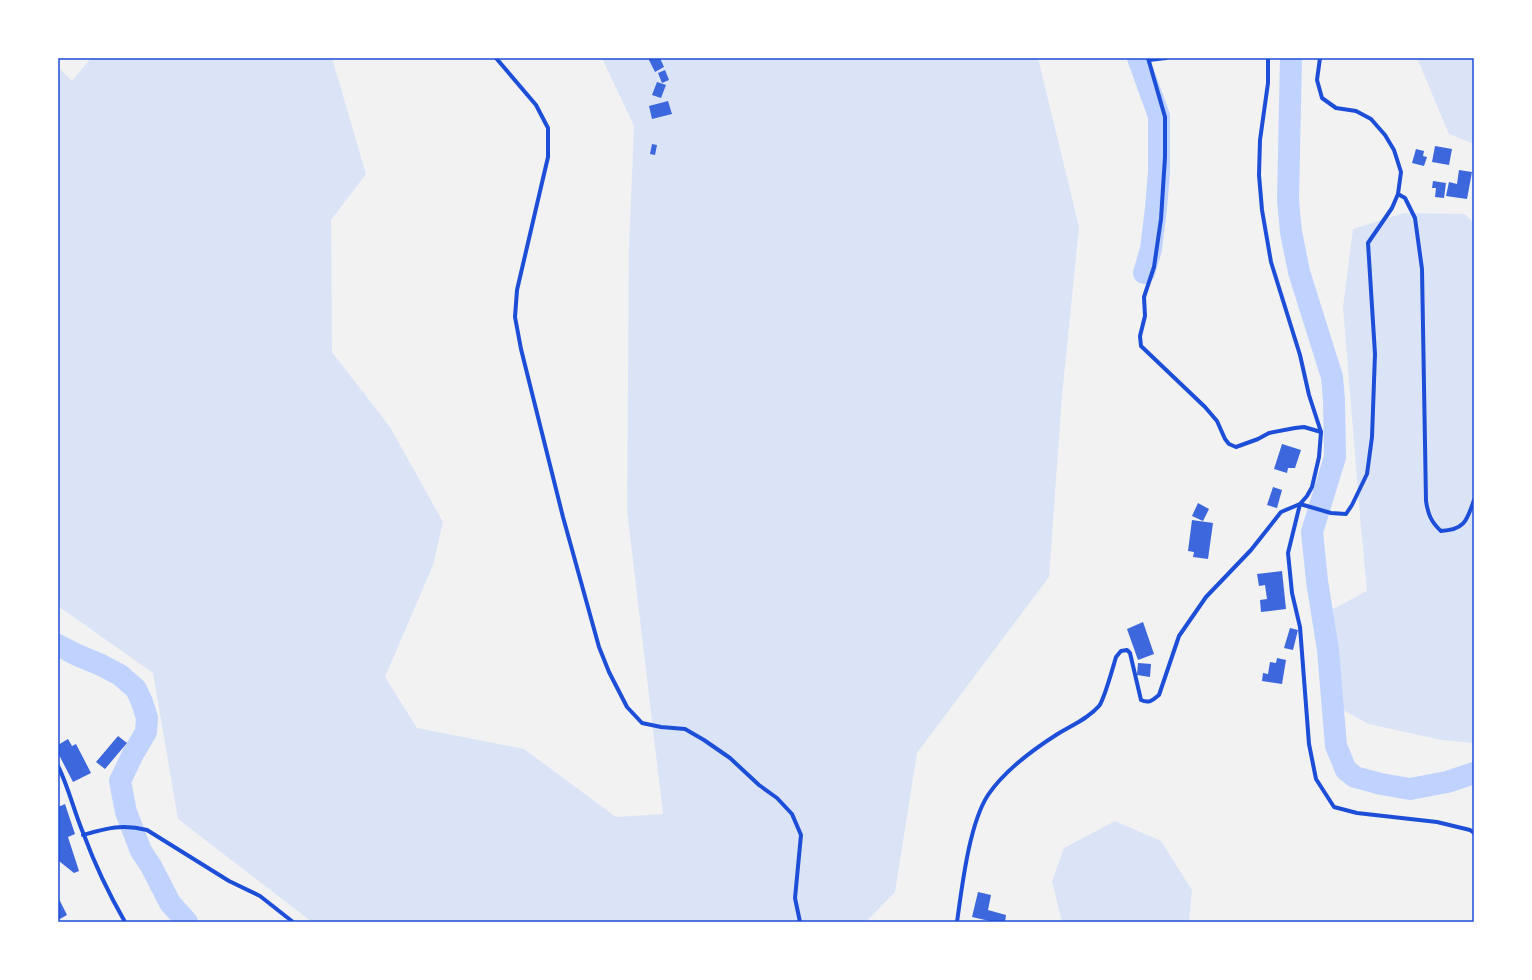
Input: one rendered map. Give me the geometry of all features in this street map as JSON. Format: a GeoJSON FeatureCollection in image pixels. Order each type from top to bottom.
{"type":"FeatureCollection","features":[{"type":"Feature","properties":{"kind":"street"},"geometry":{"type":"LineString","coordinates":[[496,58],[536,105],[548,128],[548,157],[517,290],[515,317],[521,349],[563,517],[599,647],[609,672],[627,707],[642,723],[661,727],[685,729],[704,740],[730,758],[759,785],[777,798],[792,814],[802,835],[795,898],[800,922]]}},
{"type":"Feature","properties":{"kind":"street"},"geometry":{"type":"LineString","coordinates":[[1166,58],[1149,59],[1165,117],[1164,158],[1161,219],[1154,267],[1144,297],[1145,316],[1140,336],[1141,346],[1205,407],[1217,421],[1225,439],[1229,444],[1236,447],[1258,439],[1269,433],[1295,428],[1304,427],[1321,432]]}},
{"type":"Feature","properties":{"kind":"street"},"geometry":{"type":"LineString","coordinates":[[957,922],[964,878],[977,819],[988,796],[1002,778],[1022,759],[1087,716],[1100,705],[1116,657],[1121,651],[1127,650],[1130,652],[1141,700],[1146,702],[1152,701],[1159,695],[1179,636],[1206,597],[1251,550],[1281,512],[1300,504],[1312,487],[1320,457],[1321,432],[1309,395],[1300,356],[1271,262],[1262,210],[1258,175],[1260,140],[1268,83],[1268,58]]}},
{"type":"Feature","properties":{"kind":"street"},"geometry":{"type":"LineString","coordinates":[[1300,504],[1331,513],[1346,514],[1367,474],[1372,437],[1375,354],[1368,243],[1392,208],[1398,194],[1401,172],[1394,150],[1385,135],[1371,119],[1356,111],[1336,108],[1322,98],[1317,80],[1320,58]]}},
{"type":"Feature","properties":{"kind":"street"},"geometry":{"type":"LineString","coordinates":[[1398,194],[1405,198],[1416,218],[1422,269],[1426,501],[1429,515],[1441,531],[1452,531],[1462,526],[1465,522],[1474,500]]}},
{"type":"Feature","properties":{"kind":"street"},"geometry":{"type":"LineString","coordinates":[[1300,504],[1288,553],[1292,593],[1300,627],[1309,744],[1316,779],[1334,807],[1357,812],[1437,822],[1470,830],[1474,833]]}},
{"type":"Feature","properties":{"kind":"street"},"geometry":{"type":"LineString","coordinates":[[58,766],[65,779],[83,835],[107,890],[125,922]]}},
{"type":"Feature","properties":{"kind":"street"},"geometry":{"type":"LineString","coordinates":[[83,835],[112,827],[134,827],[148,830],[229,881],[260,896],[293,922]]}},
{"type":"Feature","properties":{"kind":"shaded area"},"geometry":{"type":"Polygon","coordinates":[[[91,58],[332,58],[366,174],[331,220],[332,352],[390,427],[443,522],[433,565],[385,677],[417,728],[524,749],[616,817],[663,814],[627,510],[629,248],[634,126],[602,58],[1038,58],[1079,227],[1062,396],[1049,577],[917,753],[895,892],[866,922],[312,922],[178,819],[153,673],[58,606],[58,67],[72,81],[91,58]]]}},
{"type":"Feature","properties":{"kind":"shaded area"},"geometry":{"type":"Polygon","coordinates":[[[1417,58],[1474,58],[1474,144],[1449,134],[1417,58]]]}},
{"type":"Feature","properties":{"kind":"shaded area"},"geometry":{"type":"Polygon","coordinates":[[[1404,213],[1465,214],[1474,224],[1474,743],[1441,740],[1369,724],[1341,709],[1333,609],[1367,591],[1343,307],[1353,229],[1404,213]]]}},
{"type":"Feature","properties":{"kind":"shaded area"},"geometry":{"type":"Polygon","coordinates":[[[1115,821],[1161,841],[1192,890],[1189,922],[1062,922],[1052,881],[1064,848],[1115,821]]]}},
{"type":"Feature","properties":{"kind":"building"},"geometry":{"type":"Polygon","coordinates":[[[648,58],[660,58],[664,67],[655,72],[648,58]]]}},
{"type":"Feature","properties":{"kind":"building"},"geometry":{"type":"Polygon","coordinates":[[[665,70],[669,80],[662,83],[658,73],[665,70]]]}},
{"type":"Feature","properties":{"kind":"building"},"geometry":{"type":"Polygon","coordinates":[[[657,82],[666,85],[661,98],[652,95],[657,82]]]}},
{"type":"Feature","properties":{"kind":"building"},"geometry":{"type":"Polygon","coordinates":[[[668,101],[672,114],[652,119],[649,106],[668,101]]]}},
{"type":"Feature","properties":{"kind":"building"},"geometry":{"type":"Polygon","coordinates":[[[652,144],[657,145],[655,155],[650,154],[652,144]]]}},
{"type":"Feature","properties":{"kind":"building"},"geometry":{"type":"Polygon","coordinates":[[[1435,146],[1452,149],[1449,165],[1432,162],[1435,146]]]}},
{"type":"Feature","properties":{"kind":"building"},"geometry":{"type":"Polygon","coordinates":[[[1416,149],[1424,151],[1423,156],[1427,157],[1424,166],[1412,163],[1416,149]]]}},
{"type":"Feature","properties":{"kind":"building"},"geometry":{"type":"Polygon","coordinates":[[[1459,170],[1472,172],[1467,199],[1446,196],[1449,182],[1457,184],[1459,170]]]}},
{"type":"Feature","properties":{"kind":"building"},"geometry":{"type":"Polygon","coordinates":[[[1433,181],[1446,183],[1444,198],[1435,197],[1436,188],[1432,188],[1433,181]]]}},
{"type":"Feature","properties":{"kind":"building"},"geometry":{"type":"Polygon","coordinates":[[[1282,444],[1301,450],[1295,468],[1288,468],[1287,473],[1274,469],[1282,444]]]}},
{"type":"Feature","properties":{"kind":"building"},"geometry":{"type":"Polygon","coordinates":[[[1273,487],[1282,490],[1277,508],[1267,505],[1273,487]]]}},
{"type":"Feature","properties":{"kind":"building"},"geometry":{"type":"Polygon","coordinates":[[[1198,503],[1209,509],[1203,521],[1192,516],[1198,503]]]}},
{"type":"Feature","properties":{"kind":"building"},"geometry":{"type":"Polygon","coordinates":[[[1192,520],[1213,523],[1208,559],[1193,557],[1194,552],[1188,551],[1192,520]]]}},
{"type":"Feature","properties":{"kind":"building"},"geometry":{"type":"Polygon","coordinates":[[[1282,571],[1286,609],[1261,612],[1260,600],[1267,599],[1265,585],[1259,586],[1257,574],[1282,571]]]}},
{"type":"Feature","properties":{"kind":"building"},"geometry":{"type":"Polygon","coordinates":[[[1143,622],[1154,654],[1138,660],[1127,629],[1143,622]]]}},
{"type":"Feature","properties":{"kind":"building"},"geometry":{"type":"Polygon","coordinates":[[[1290,628],[1298,630],[1293,650],[1284,648],[1290,628]]]}},
{"type":"Feature","properties":{"kind":"building"},"geometry":{"type":"Polygon","coordinates":[[[1277,658],[1286,660],[1282,684],[1262,681],[1263,673],[1268,674],[1270,662],[1276,663],[1277,658]]]}},
{"type":"Feature","properties":{"kind":"building"},"geometry":{"type":"Polygon","coordinates":[[[1138,663],[1151,664],[1150,677],[1137,675],[1138,663]]]}},
{"type":"Feature","properties":{"kind":"building"},"geometry":{"type":"Polygon","coordinates":[[[118,736],[127,743],[105,769],[96,762],[118,736]]]}},
{"type":"Feature","properties":{"kind":"building"},"geometry":{"type":"Polygon","coordinates":[[[68,739],[72,746],[76,744],[91,773],[73,782],[58,753],[58,745],[68,739]]]}},
{"type":"Feature","properties":{"kind":"building"},"geometry":{"type":"Polygon","coordinates":[[[65,804],[75,834],[68,837],[79,871],[74,873],[59,861],[58,857],[58,807],[65,804]]]}},
{"type":"Feature","properties":{"kind":"building"},"geometry":{"type":"Polygon","coordinates":[[[978,892],[991,895],[988,910],[1006,915],[1005,922],[994,922],[972,917],[978,892]]]}},
{"type":"Feature","properties":{"kind":"building"},"geometry":{"type":"Polygon","coordinates":[[[58,897],[67,915],[58,920],[58,897]]]}},
{"type":"Feature","properties":{"kind":"waterway"},"geometry":{"type":"LineString","coordinates":[[1138,58],[1159,116],[1159,172],[1156,208],[1151,249],[1144,273]]}},
{"type":"Feature","properties":{"kind":"waterway"},"geometry":{"type":"LineString","coordinates":[[1291,58],[1288,200],[1291,232],[1299,272],[1332,377],[1334,400],[1335,457],[1312,532],[1317,581],[1328,650],[1336,746],[1346,770],[1355,777],[1381,784],[1410,789],[1447,782],[1474,773]]}},
{"type":"Feature","properties":{"kind":"waterway"},"geometry":{"type":"LineString","coordinates":[[58,645],[120,675],[136,689],[147,718],[146,732],[120,781],[126,812],[141,851],[151,866],[170,903],[187,922]]}}]}
